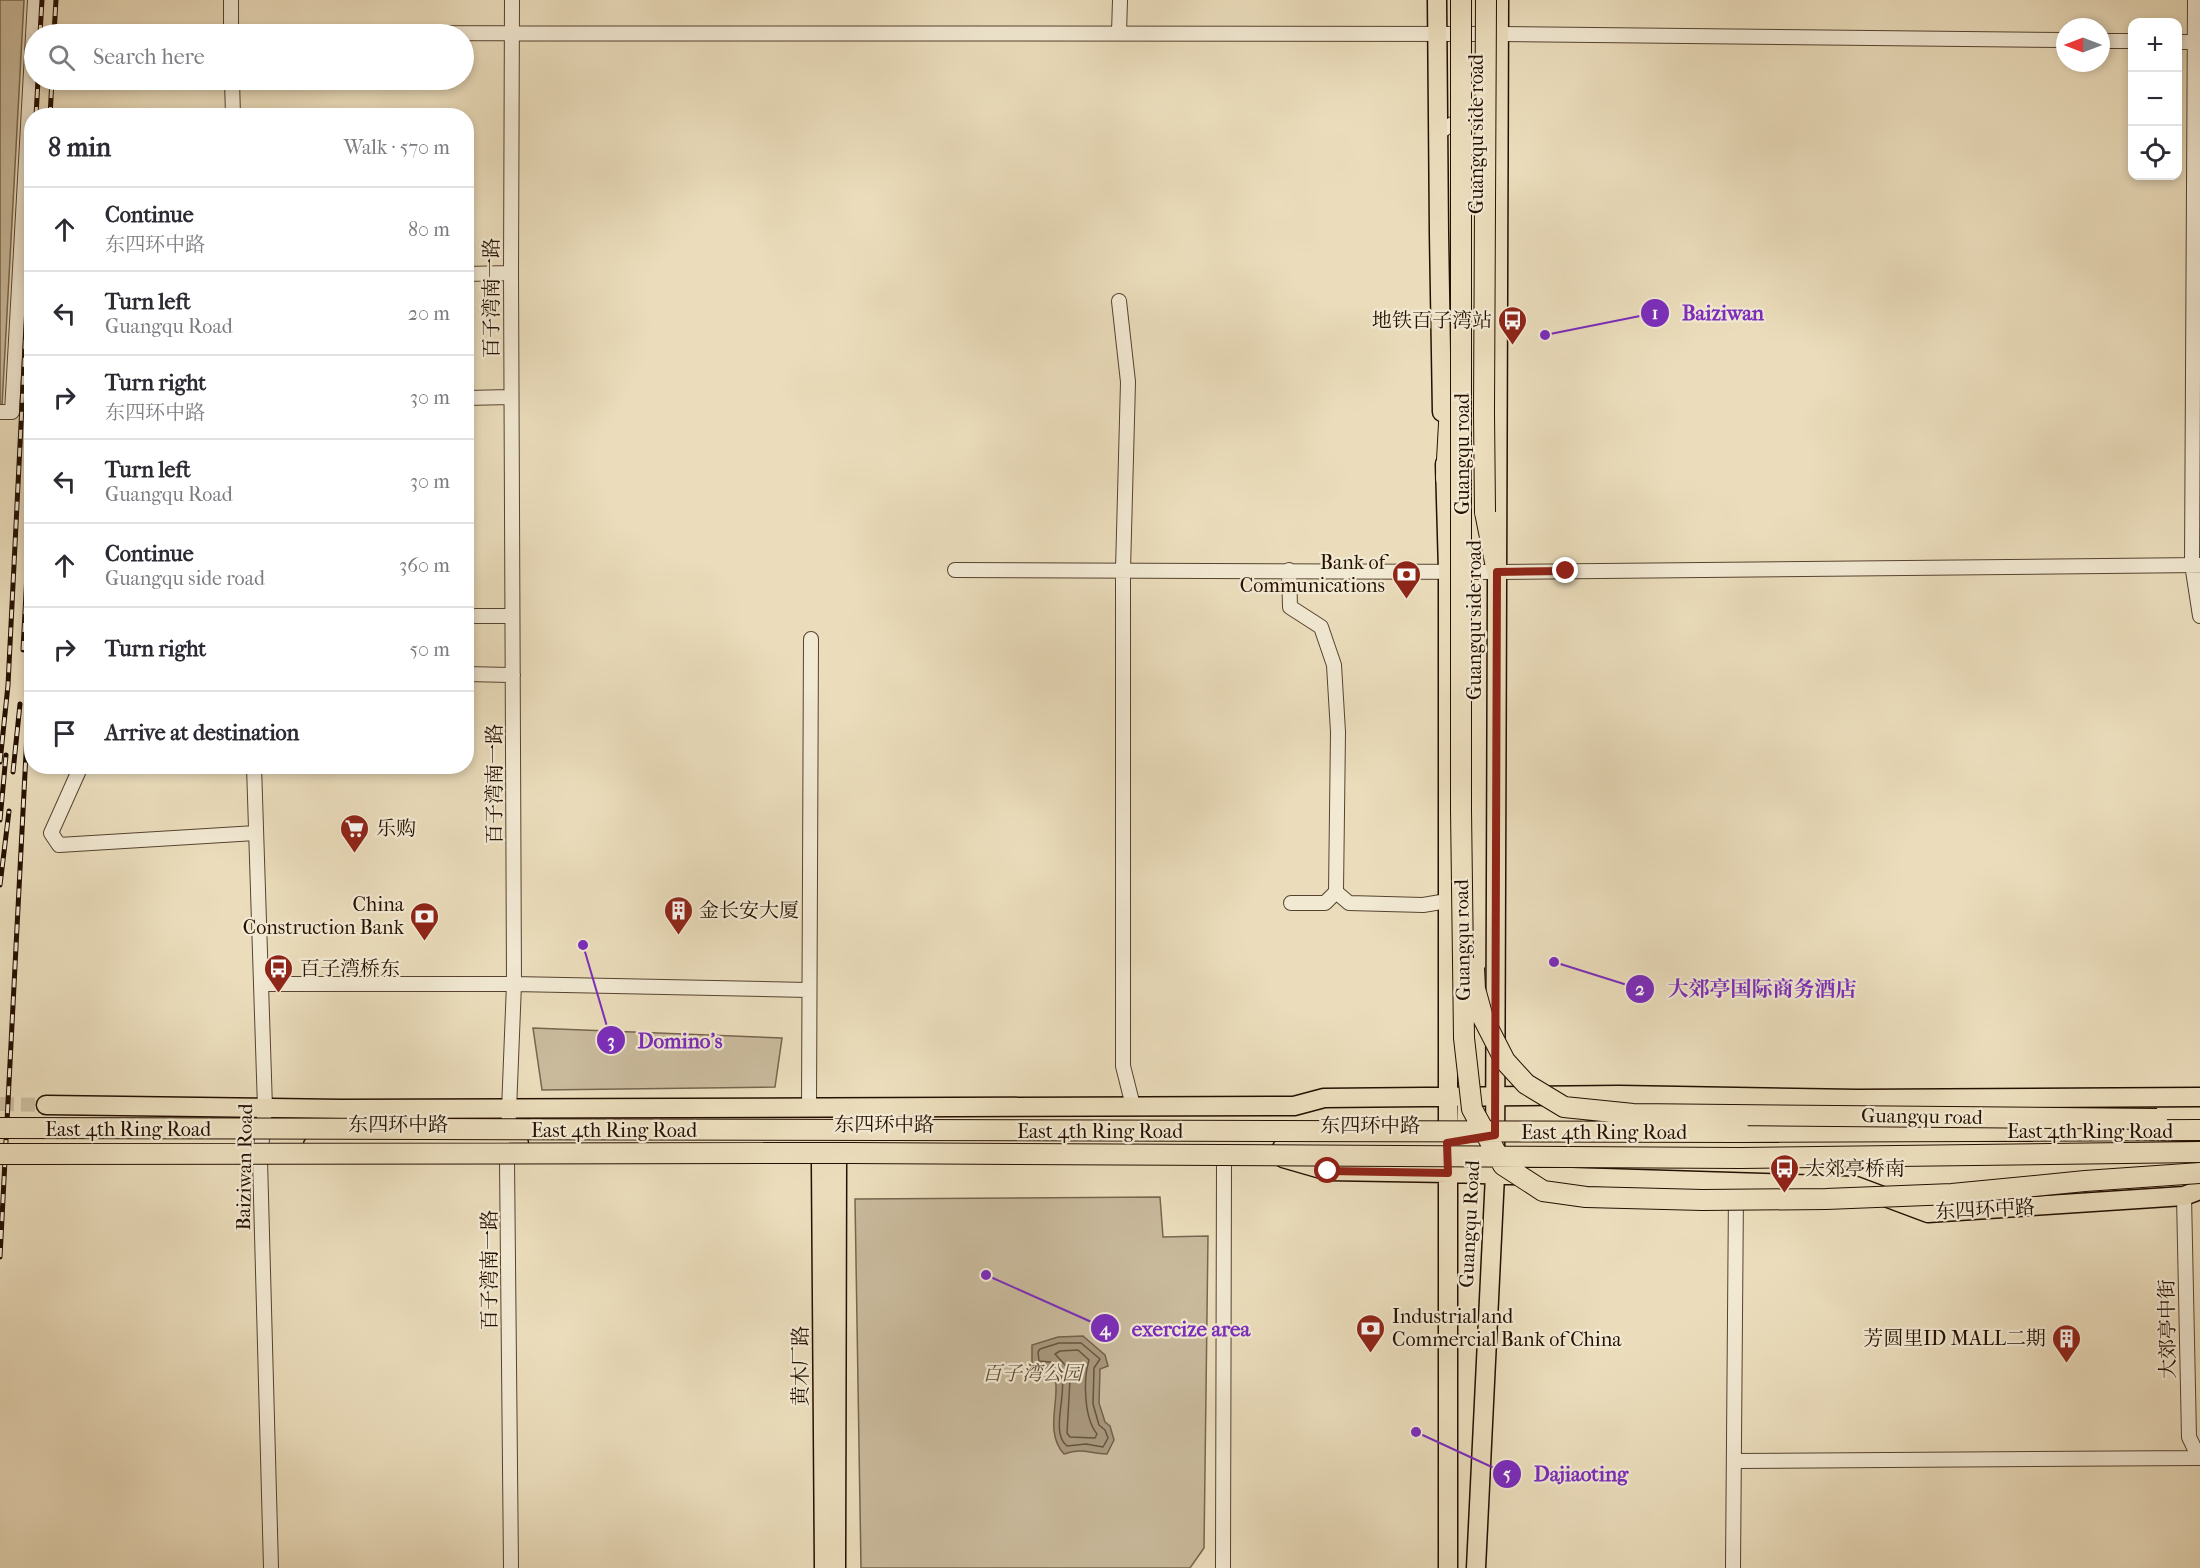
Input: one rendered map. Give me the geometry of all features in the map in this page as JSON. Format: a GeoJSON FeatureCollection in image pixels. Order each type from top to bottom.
{"type":"FeatureCollection","features":[{"type":"Feature","properties":{"kind":"highway"},"geometry":{"type":"LineString","coordinates":[[1446,478],[1451,387],[1449,0]]}},
{"type":"Feature","properties":{"kind":"highway","name":"Guangqu road"},"geometry":{"type":"LineString","coordinates":[[1461,0],[1461,810],[1464,1038],[1472,1109],[1503,1165],[1543,1191],[1586,1197],[1703,1200],[1826,1199],[1952,1194],[2200,1173]]}},
{"type":"Feature","properties":{"kind":"highway","name":"Guangqu road"},"geometry":{"type":"LineString","coordinates":[[1474,0],[1472,898],[1475,989],[1483,1018],[1505,1061],[1526,1084],[1564,1107],[1633,1114],[2157,1119],[2200,1124]]}},
{"type":"Feature","properties":{"kind":"highway"},"geometry":{"type":"LineString","coordinates":[[1486,0],[1485,512],[1497,572]]}},
{"type":"Feature","properties":{"kind":"highway","name":"East 4th Ring Road"},"geometry":{"type":"LineString","coordinates":[[0,1128],[1740,1132],[2200,1130]]}},
{"type":"Feature","properties":{"kind":"highway","name":"East 4th Ring Road"},"geometry":{"type":"LineString","coordinates":[[0,1154],[862,1154],[1740,1158],[2200,1152]]}},
{"type":"Feature","properties":{"kind":"main road","name":"Guangqu side road"},"geometry":{"type":"LineString","coordinates":[[1437,0],[1441,386],[1448,571],[1447,1097]]}},
{"type":"Feature","properties":{"kind":"main road","name":"Guangqu side road"},"geometry":{"type":"LineString","coordinates":[[1494,1097],[1499,0]]}},
{"type":"Feature","properties":{"kind":"main road"},"geometry":{"type":"LineString","coordinates":[[1447,902],[1460,910],[1465,929],[1468,1134],[1495,1174]]}},
{"type":"Feature","properties":{"kind":"main road"},"geometry":{"type":"LineString","coordinates":[[1448,976],[1459,994],[1466,1026]]}},
{"type":"Feature","properties":{"kind":"main road","name":"东四环中路"},"geometry":{"type":"LineString","coordinates":[[509,1115],[809,1107],[1294,1106],[1324,1098],[1619,1095],[1857,1099],[2200,1097]]}},
{"type":"Feature","properties":{"kind":"main road","name":"Guangqu Road"},"geometry":{"type":"LineString","coordinates":[[1447,1097],[1448,1568]]}},
{"type":"Feature","properties":{"kind":"main road","name":"Guangqu Road"},"geometry":{"type":"LineString","coordinates":[[1476,1568],[1495,1174],[1494,1097]]}},
{"type":"Feature","properties":{"kind":"main road","name":"东四环中路"},"geometry":{"type":"LineString","coordinates":[[46,1105],[264,1115],[509,1115],[1258,1125],[1352,1134],[1495,1135]]}},
{"type":"Feature","properties":{"kind":"main road"},"geometry":{"type":"LineString","coordinates":[[1258,1125],[1294,1106]]}},
{"type":"Feature","properties":{"kind":"main road","name":"东四环中路"},"geometry":{"type":"LineString","coordinates":[[264,1115],[47,1145],[261,1154],[382,1141],[508,1153],[1258,1149],[1352,1134]]}},
{"type":"Feature","properties":{"kind":"main road"},"geometry":{"type":"LineString","coordinates":[[1258,1149],[1295,1162]]}},
{"type":"Feature","properties":{"kind":"main road","name":"东四环中路"},"geometry":{"type":"LineString","coordinates":[[1295,1162],[1328,1171],[1856,1186],[1928,1213],[2192,1193]]}},
{"type":"Feature","properties":{"kind":"main road"},"geometry":{"type":"LineString","coordinates":[[829,1163],[836,1568]]}},
{"type":"Feature","properties":{"kind":"main road","name":"黄木厂路"},"geometry":{"type":"LineString","coordinates":[[824,1568],[829,1163]]}},
{"type":"Feature","properties":{"kind":"street"},"geometry":{"type":"LineString","coordinates":[[34,24],[35,0]]}},
{"type":"Feature","properties":{"kind":"street"},"geometry":{"type":"LineString","coordinates":[[231,0],[231,24]]}},
{"type":"Feature","properties":{"kind":"street","name":"百子湾南一路"},"geometry":{"type":"LineString","coordinates":[[511,1568],[508,1153],[514,984],[511,397],[512,0]]}},
{"type":"Feature","properties":{"kind":"street"},"geometry":{"type":"LineString","coordinates":[[1119,33],[1120,0]]}},
{"type":"Feature","properties":{"kind":"street"},"geometry":{"type":"LineString","coordinates":[[2195,0],[2198,42],[2196,564],[2200,616]]}},
{"type":"Feature","properties":{"kind":"street"},"geometry":{"type":"LineString","coordinates":[[474,32],[1499,34],[2056,40]]}},
{"type":"Feature","properties":{"kind":"street"},"geometry":{"type":"LineString","coordinates":[[2110,41],[2128,41]]}},
{"type":"Feature","properties":{"kind":"street"},"geometry":{"type":"LineString","coordinates":[[2182,42],[2198,42]]}},
{"type":"Feature","properties":{"kind":"street"},"geometry":{"type":"LineString","coordinates":[[29,108],[30,90]]}},
{"type":"Feature","properties":{"kind":"street"},"geometry":{"type":"LineString","coordinates":[[232,90],[233,108]]}},
{"type":"Feature","properties":{"kind":"street"},"geometry":{"type":"LineString","coordinates":[[1438,133],[1456,121],[1479,119],[1491,125],[1499,136]]}},
{"type":"Feature","properties":{"kind":"street"},"geometry":{"type":"LineString","coordinates":[[0,412],[12,412],[24,197]]}},
{"type":"Feature","properties":{"kind":"street"},"geometry":{"type":"LineString","coordinates":[[474,274],[511,273]]}},
{"type":"Feature","properties":{"kind":"street"},"geometry":{"type":"LineString","coordinates":[[1119,302],[1128,382],[1123,570],[1123,1066],[1133,1106]]}},
{"type":"Feature","properties":{"kind":"street"},"geometry":{"type":"LineString","coordinates":[[474,398],[511,397]]}},
{"type":"Feature","properties":{"kind":"street"},"geometry":{"type":"LineString","coordinates":[[956,570],[1497,572],[2196,564]]}},
{"type":"Feature","properties":{"kind":"street"},"geometry":{"type":"LineString","coordinates":[[1289,570],[1290,607],[1321,627],[1334,665],[1338,732],[1336,891],[1325,903],[1291,903]]}},
{"type":"Feature","properties":{"kind":"street"},"geometry":{"type":"LineString","coordinates":[[474,616],[512,616]]}},
{"type":"Feature","properties":{"kind":"street"},"geometry":{"type":"LineString","coordinates":[[809,1107],[811,639]]}},
{"type":"Feature","properties":{"kind":"street"},"geometry":{"type":"LineString","coordinates":[[474,674],[513,675]]}},
{"type":"Feature","properties":{"kind":"street"},"geometry":{"type":"LineString","coordinates":[[77,774],[51,833],[59,845],[256,833]]}},
{"type":"Feature","properties":{"kind":"street","name":"Baiziwan Road"},"geometry":{"type":"LineString","coordinates":[[254,774],[264,1115],[261,1154],[272,1568]]}},
{"type":"Feature","properties":{"kind":"street"},"geometry":{"type":"LineString","coordinates":[[1336,891],[1348,903],[1424,905],[1447,902]]}},
{"type":"Feature","properties":{"kind":"street"},"geometry":{"type":"LineString","coordinates":[[261,984],[514,984],[808,990]]}},
{"type":"Feature","properties":{"kind":"street","name":"东四环中路"},"geometry":{"type":"LineString","coordinates":[[508,1153],[829,1163],[1295,1162]]}},
{"type":"Feature","properties":{"kind":"street"},"geometry":{"type":"LineString","coordinates":[[1223,1568],[1224,1162]]}},
{"type":"Feature","properties":{"kind":"street"},"geometry":{"type":"LineString","coordinates":[[1733,1568],[1736,1183]]}},
{"type":"Feature","properties":{"kind":"street","name":"大郊亭中街"},"geometry":{"type":"LineString","coordinates":[[2192,1193],[2189,1437],[2200,1458]]}},
{"type":"Feature","properties":{"kind":"street"},"geometry":{"type":"LineString","coordinates":[[1734,1461],[2200,1458]]}},
{"type":"Feature","properties":{"kind":"green space"},"geometry":{"type":"Polygon","coordinates":[[[0,0],[24,0],[2,406],[0,407],[0,0]]]}},
{"type":"Feature","properties":{"kind":"green space"},"geometry":{"type":"Polygon","coordinates":[[[533,1028],[782,1038],[775,1087],[542,1090],[533,1028]]]}},
{"type":"Feature","properties":{"kind":"green space","name":"百子湾公园"},"geometry":{"type":"Polygon","coordinates":[[[1160,1197],[1163,1237],[1208,1236],[1204,1548],[1190,1568],[861,1568],[855,1199],[1160,1197]]]}},
{"type":"Feature","properties":{"kind":"water"},"geometry":{"type":"Polygon","coordinates":[[[1083,1336],[1105,1355],[1108,1366],[1100,1369],[1099,1403],[1114,1440],[1107,1454],[1082,1451],[1064,1454],[1057,1444],[1054,1432],[1056,1385],[1054,1376],[1049,1368],[1032,1365],[1032,1345],[1058,1337],[1083,1336]]]}},
{"type":"Feature","properties":{"kind":"tunnel"},"geometry":{"type":"LineString","coordinates":[[0,1104],[46,1105]]}},
{"type":"Feature","properties":{"kind":"railway"},"geometry":{"type":"LineString","coordinates":[[41,24],[42,0]]}},
{"type":"Feature","properties":{"kind":"railway"},"geometry":{"type":"LineString","coordinates":[[55,24],[56,0]]}},
{"type":"Feature","properties":{"kind":"railway"},"geometry":{"type":"LineString","coordinates":[[36,108],[37,90]]}},
{"type":"Feature","properties":{"kind":"railway"},"geometry":{"type":"LineString","coordinates":[[50,108],[51,90]]}},
{"type":"Feature","properties":{"kind":"railway"},"geometry":{"type":"LineString","coordinates":[[0,762],[8,685],[24,365]]}},
{"type":"Feature","properties":{"kind":"railway"},"geometry":{"type":"LineString","coordinates":[[23,650],[24,631]]}},
{"type":"Feature","properties":{"kind":"railway"},"geometry":{"type":"LineString","coordinates":[[13,772],[20,704]]}},
{"type":"Feature","properties":{"kind":"railway"},"geometry":{"type":"LineString","coordinates":[[0,820],[6,755]]}},
{"type":"Feature","properties":{"kind":"railway"},"geometry":{"type":"LineString","coordinates":[[0,1257],[25,774]]}},
{"type":"Feature","properties":{"kind":"railway"},"geometry":{"type":"LineString","coordinates":[[0,885],[9,811]]}},
{"type":"Feature","properties":{"kind":"place","name":"Baiziwan"},"geometry":{"type":"Point","coordinates":[1545,335]}},
{"type":"Feature","properties":{"kind":"place","name":"地铁百子湾站"},"geometry":{"type":"Point","coordinates":[1513,346]}},
{"type":"Feature","properties":{"kind":"place","name":"Bank of Communications"},"geometry":{"type":"Point","coordinates":[1406,600]}},
{"type":"Feature","properties":{"kind":"place","name":"乐购"},"geometry":{"type":"Point","coordinates":[355,854]}},
{"type":"Feature","properties":{"kind":"place","name":"金长安大厦"},"geometry":{"type":"Point","coordinates":[678,936]}},
{"type":"Feature","properties":{"kind":"place","name":"China Construction Bank"},"geometry":{"type":"Point","coordinates":[425,942]}},
{"type":"Feature","properties":{"kind":"place","name":"Domino's"},"geometry":{"type":"Point","coordinates":[583,945]}},
{"type":"Feature","properties":{"kind":"place","name":"大郊亭国际商务酒店"},"geometry":{"type":"Point","coordinates":[1554,962]}},
{"type":"Feature","properties":{"kind":"place","name":"百子湾桥东"},"geometry":{"type":"Point","coordinates":[279,994]}},
{"type":"Feature","properties":{"kind":"place","name":"大郊亭桥南"},"geometry":{"type":"Point","coordinates":[1784,1194]}},
{"type":"Feature","properties":{"kind":"place","name":"exercize area"},"geometry":{"type":"Point","coordinates":[986,1275]}},
{"type":"Feature","properties":{"kind":"place","name":"Industrial and Commercial Bank of China"},"geometry":{"type":"Point","coordinates":[1371,1354]}},
{"type":"Feature","properties":{"kind":"place","name":"芳圆里ID MALL二期"},"geometry":{"type":"Point","coordinates":[2067,1364]}},
{"type":"Feature","properties":{"kind":"place","name":"Dajiaoting"},"geometry":{"type":"Point","coordinates":[1416,1432]}},
{"type":"Feature","properties":{"kind":"route"},"geometry":{"type":"LineString","coordinates":[[1328,1171],[1448,1173],[1447,1143],[1495,1135],[1497,572],[1566,571]]}}]}
